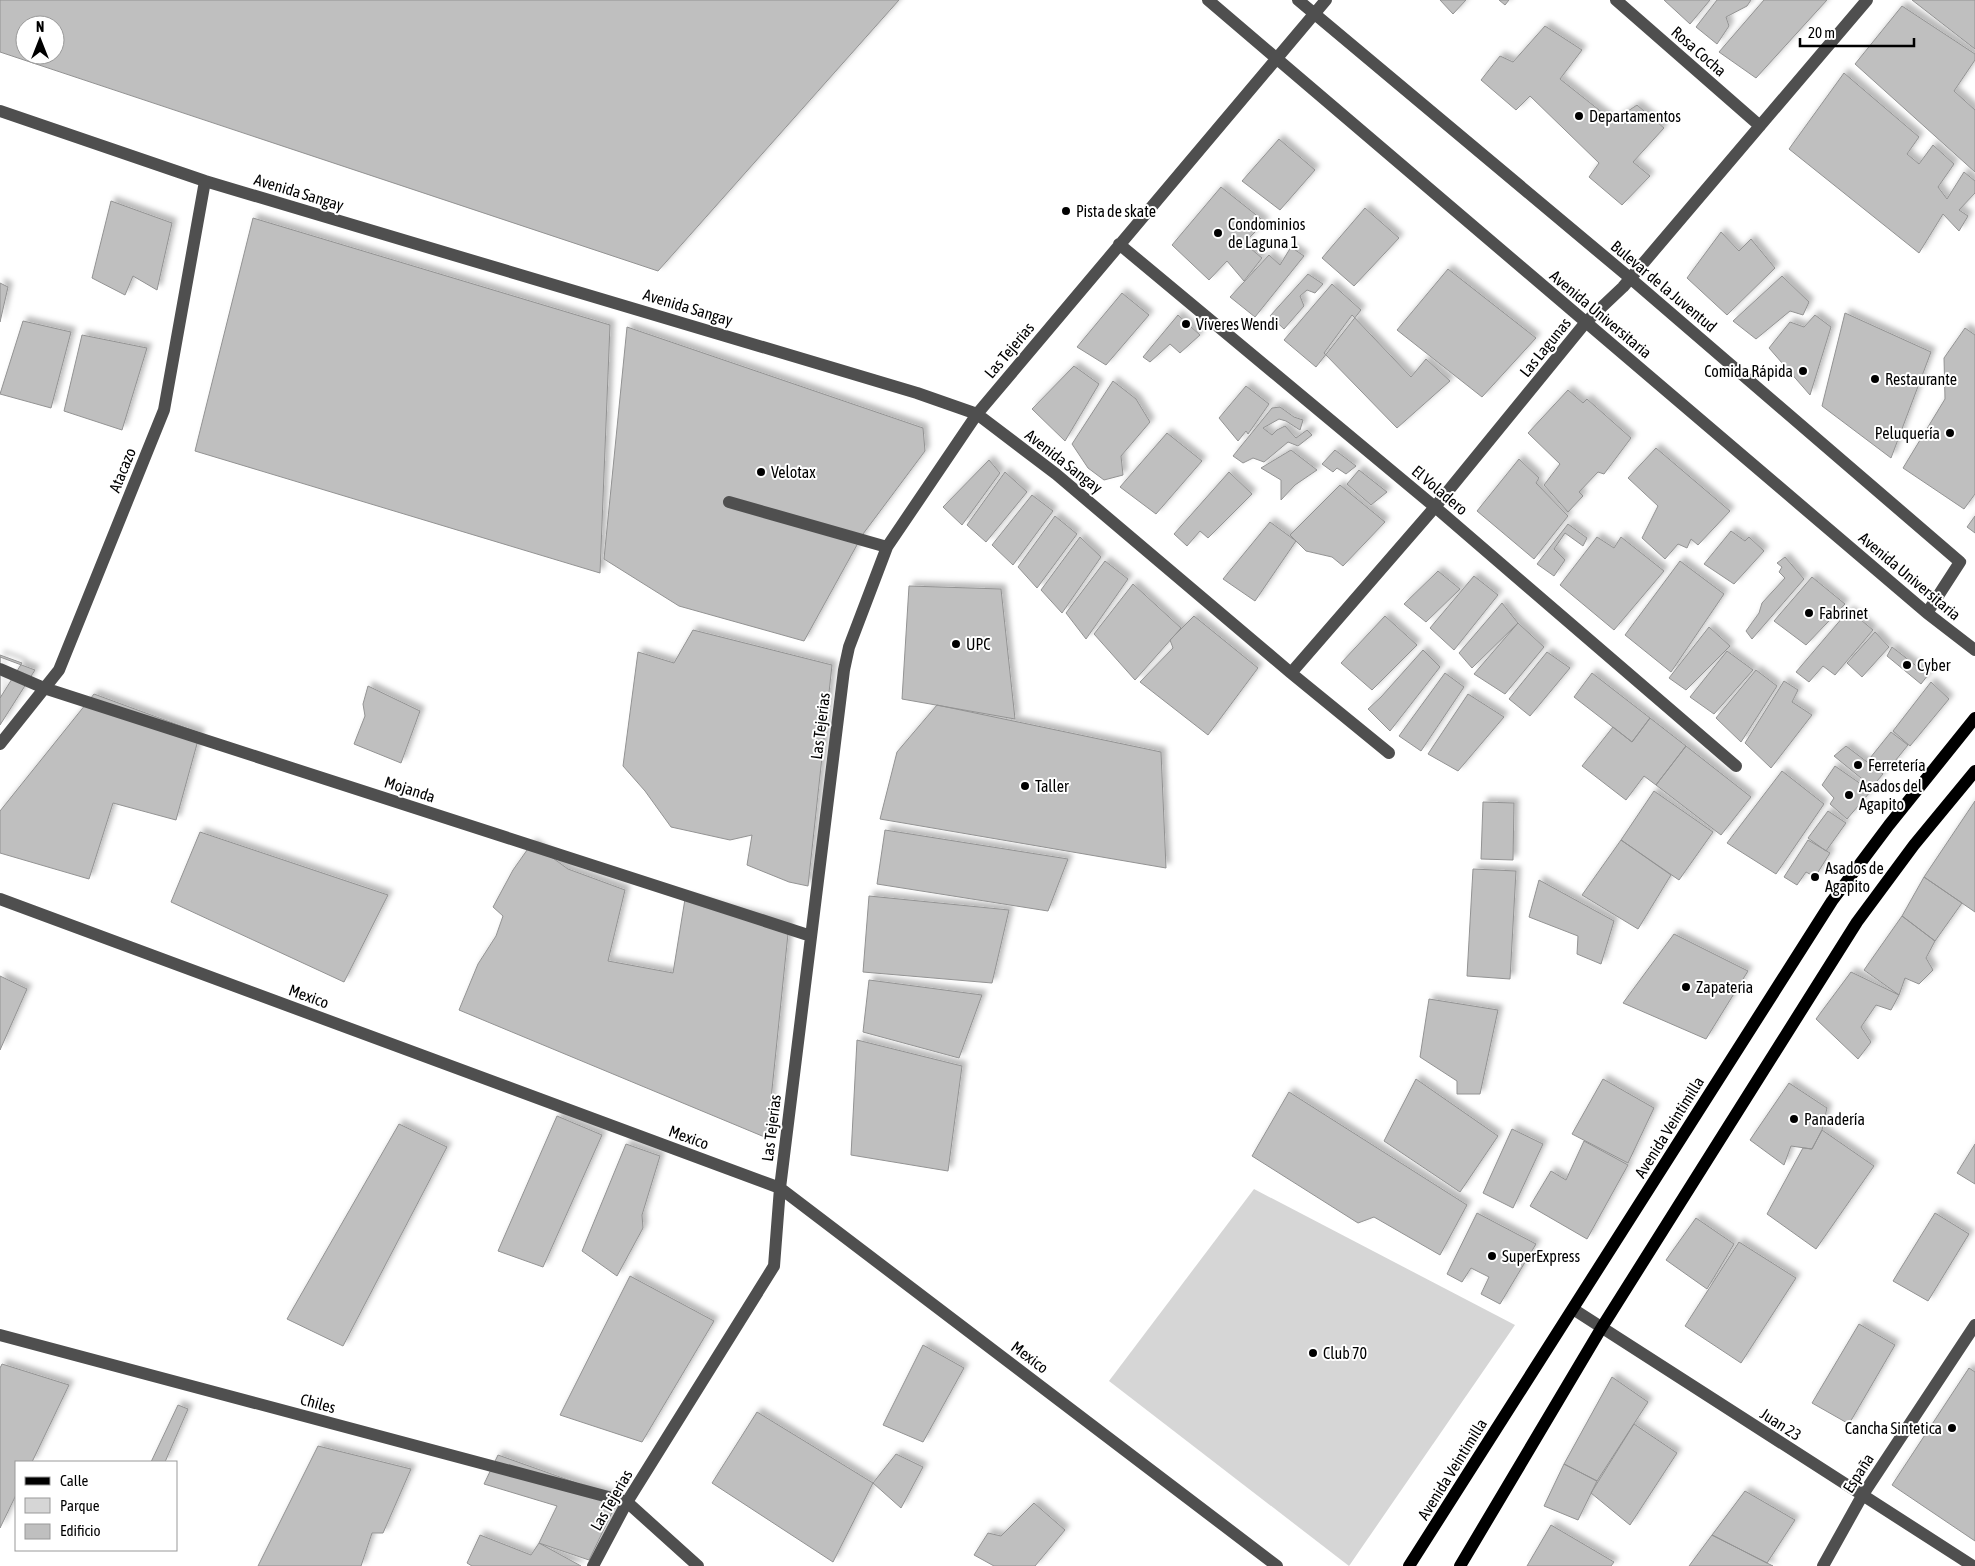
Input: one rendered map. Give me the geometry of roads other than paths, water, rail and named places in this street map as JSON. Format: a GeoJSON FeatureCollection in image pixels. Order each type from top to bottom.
{"type":"FeatureCollection","features":[{"type":"Feature","properties":{"kind":"main road","name":"Avenida Veintimilla"},"geometry":{"type":"LineString","coordinates":[[1409,1566],[1832,901],[1895,817],[1975,718]]}},
{"type":"Feature","properties":{"kind":"main road"},"geometry":{"type":"LineString","coordinates":[[1460,1566],[1602,1327],[1857,922],[1914,845],[1975,771]]}},
{"type":"Feature","properties":{"kind":"street","name":"Avenida Universitaria"},"geometry":{"type":"LineString","coordinates":[[1208,0],[1927,613],[1975,650]]}},
{"type":"Feature","properties":{"kind":"street","name":"Bulevar de la Juventud"},"geometry":{"type":"LineString","coordinates":[[1298,0],[1630,278],[1960,562],[1927,613]]}},
{"type":"Feature","properties":{"kind":"street","name":"Las Tejerias"},"geometry":{"type":"LineString","coordinates":[[593,1566],[627,1502],[774,1266],[780,1188],[844,670],[849,647],[886,547],[977,414],[1326,0]]}},
{"type":"Feature","properties":{"kind":"street","name":"Rosa Cocha"},"geometry":{"type":"LineString","coordinates":[[1616,0],[1760,126]]}},
{"type":"Feature","properties":{"kind":"street","name":"Las Lagunas"},"geometry":{"type":"LineString","coordinates":[[1291,673],[1435,507],[1586,322],[1630,278],[1867,0]]}},
{"type":"Feature","properties":{"kind":"street","name":"Avenida Sangay"},"geometry":{"type":"LineString","coordinates":[[0,111],[205,180],[918,392],[977,414],[1056,474],[1291,673],[1389,753]]}},
{"type":"Feature","properties":{"kind":"street","name":"Atacazo"},"geometry":{"type":"LineString","coordinates":[[0,744],[60,670],[164,410],[205,180]]}},
{"type":"Feature","properties":{"kind":"street","name":"El Voladero"},"geometry":{"type":"LineString","coordinates":[[1119,244],[1435,507],[1736,766]]}},
{"type":"Feature","properties":{"kind":"street"},"geometry":{"type":"LineString","coordinates":[[729,502],[886,547]]}},
{"type":"Feature","properties":{"kind":"street","name":"Mojanda"},"geometry":{"type":"LineString","coordinates":[[0,670],[44,688],[811,936]]}},
{"type":"Feature","properties":{"kind":"street","name":"Mexico"},"geometry":{"type":"LineString","coordinates":[[0,900],[780,1188],[1278,1566]]}},
{"type":"Feature","properties":{"kind":"street","name":"Juan 23"},"geometry":{"type":"LineString","coordinates":[[1573,1309],[1973,1566]]}},
{"type":"Feature","properties":{"kind":"street","name":"España"},"geometry":{"type":"LineString","coordinates":[[1824,1566],[1862,1496],[1975,1325]]}},
{"type":"Feature","properties":{"kind":"street","name":"Chiles"},"geometry":{"type":"LineString","coordinates":[[0,1335],[627,1502]]}},
{"type":"Feature","properties":{"kind":"street"},"geometry":{"type":"LineString","coordinates":[[627,1502],[698,1566]]}},
{"type":"Feature","properties":{"kind":"place","name":"Departamentos"},"geometry":{"type":"Point","coordinates":[1579,116]}},
{"type":"Feature","properties":{"kind":"place","name":"Pista de skate"},"geometry":{"type":"Point","coordinates":[1066,211]}},
{"type":"Feature","properties":{"kind":"place","name":"Condominios de Laguna 1"},"geometry":{"type":"Point","coordinates":[1218,233]}},
{"type":"Feature","properties":{"kind":"place","name":"Víveres Wendi"},"geometry":{"type":"Point","coordinates":[1186,324]}},
{"type":"Feature","properties":{"kind":"place","name":"Comida Rápida"},"geometry":{"type":"Point","coordinates":[1803,371]}},
{"type":"Feature","properties":{"kind":"place","name":"Restaurante"},"geometry":{"type":"Point","coordinates":[1875,379]}},
{"type":"Feature","properties":{"kind":"place","name":"Peluquería"},"geometry":{"type":"Point","coordinates":[1950,433]}},
{"type":"Feature","properties":{"kind":"place","name":"Velotax"},"geometry":{"type":"Point","coordinates":[761,472]}},
{"type":"Feature","properties":{"kind":"place","name":"Fabrinet"},"geometry":{"type":"Point","coordinates":[1809,613]}},
{"type":"Feature","properties":{"kind":"place","name":"UPC"},"geometry":{"type":"Point","coordinates":[956,644]}},
{"type":"Feature","properties":{"kind":"place","name":"Cyber"},"geometry":{"type":"Point","coordinates":[1907,665]}},
{"type":"Feature","properties":{"kind":"place","name":"Ferretería"},"geometry":{"type":"Point","coordinates":[1858,765]}},
{"type":"Feature","properties":{"kind":"place","name":"Taller"},"geometry":{"type":"Point","coordinates":[1025,786]}},
{"type":"Feature","properties":{"kind":"place","name":"Asados del Agapito"},"geometry":{"type":"Point","coordinates":[1849,795]}},
{"type":"Feature","properties":{"kind":"place","name":"Asados de Agapito"},"geometry":{"type":"Point","coordinates":[1815,877]}},
{"type":"Feature","properties":{"kind":"place","name":"Zapateria"},"geometry":{"type":"Point","coordinates":[1686,987]}},
{"type":"Feature","properties":{"kind":"place","name":"Panadería"},"geometry":{"type":"Point","coordinates":[1794,1119]}},
{"type":"Feature","properties":{"kind":"place","name":"SuperExpress"},"geometry":{"type":"Point","coordinates":[1492,1256]}},
{"type":"Feature","properties":{"kind":"place","name":"Club 70"},"geometry":{"type":"Point","coordinates":[1313,1353]}},
{"type":"Feature","properties":{"kind":"place","name":"Cancha Sintetica"},"geometry":{"type":"Point","coordinates":[1952,1428]}}]}
